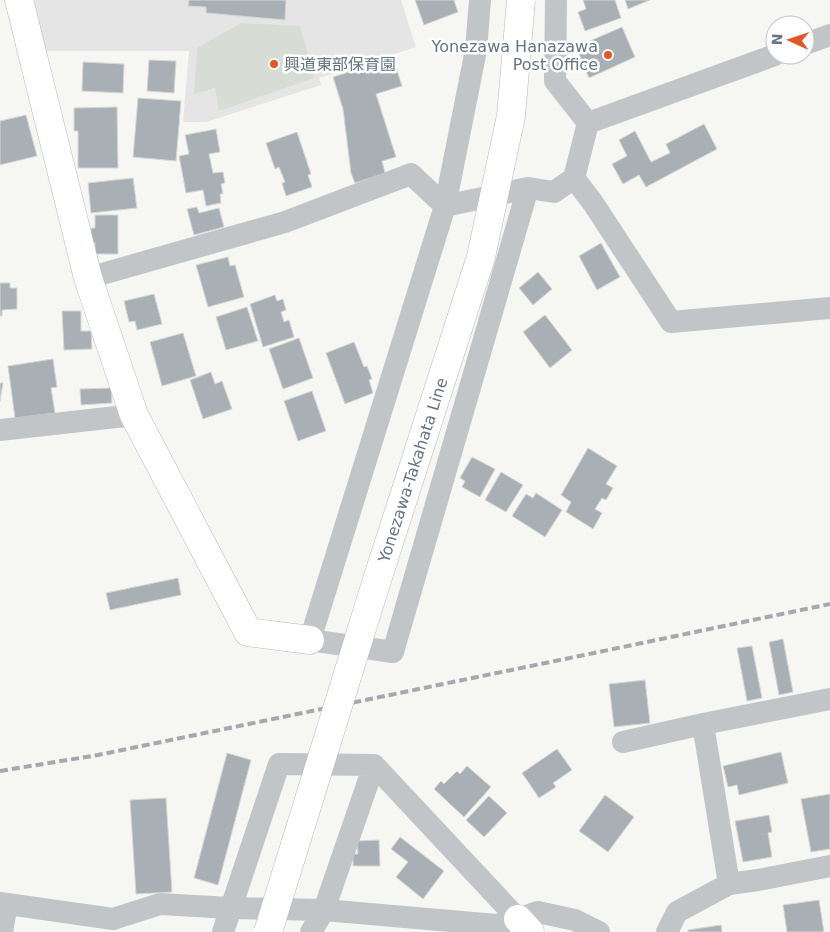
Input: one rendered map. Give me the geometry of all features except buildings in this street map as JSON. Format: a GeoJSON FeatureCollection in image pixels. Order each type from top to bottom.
{"type":"FeatureCollection","features":[{"type":"Feature","properties":{"kind":"main road"},"geometry":{"type":"LineString","coordinates":[[19,0],[88,278],[134,415],[248,632],[310,640]]}},
{"type":"Feature","properties":{"kind":"main road","name":"Yonezawa-Takahata Line"},"geometry":{"type":"LineString","coordinates":[[268,932],[371,599],[481,257],[511,116],[521,0]]}},
{"type":"Feature","properties":{"kind":"street"},"geometry":{"type":"LineString","coordinates":[[480,0],[476,50],[446,206],[310,640],[393,652],[528,188]]}},
{"type":"Feature","properties":{"kind":"street"},"geometry":{"type":"LineString","coordinates":[[556,0],[555,81],[588,123]]}},
{"type":"Feature","properties":{"kind":"street"},"geometry":{"type":"LineString","coordinates":[[815,40],[830,35]]}},
{"type":"Feature","properties":{"kind":"street"},"geometry":{"type":"LineString","coordinates":[[588,123],[765,59]]}},
{"type":"Feature","properties":{"kind":"street"},"geometry":{"type":"LineString","coordinates":[[446,206],[528,188],[554,192],[574,178],[588,123]]}},
{"type":"Feature","properties":{"kind":"street"},"geometry":{"type":"LineString","coordinates":[[88,278],[285,222],[411,174],[446,206]]}},
{"type":"Feature","properties":{"kind":"street"},"geometry":{"type":"LineString","coordinates":[[574,178],[593,202],[671,322],[830,308]]}},
{"type":"Feature","properties":{"kind":"street"},"geometry":{"type":"LineString","coordinates":[[0,430],[134,415]]}},
{"type":"Feature","properties":{"kind":"street"},"geometry":{"type":"LineString","coordinates":[[623,742],[830,699]]}},
{"type":"Feature","properties":{"kind":"street"},"geometry":{"type":"LineString","coordinates":[[703,724],[729,884]]}},
{"type":"Feature","properties":{"kind":"street"},"geometry":{"type":"LineString","coordinates":[[223,932],[279,764],[374,765],[524,926]]}},
{"type":"Feature","properties":{"kind":"street"},"geometry":{"type":"LineString","coordinates":[[311,932],[324,910],[374,765]]}},
{"type":"Feature","properties":{"kind":"street"},"geometry":{"type":"LineString","coordinates":[[667,932],[678,912],[729,884],[830,866]]}},
{"type":"Feature","properties":{"kind":"street"},"geometry":{"type":"LineString","coordinates":[[2,932],[3,903],[113,919],[160,904],[324,910],[524,926],[538,912],[575,920],[599,932]]}},
{"type":"Feature","properties":{"kind":"shaded area","name":"興道東部保育園"},"geometry":{"type":"Polygon","coordinates":[[[32,0],[401,0],[416,47],[319,78],[321,85],[206,122],[183,122],[189,51],[45,51],[32,0]]]}},
{"type":"Feature","properties":{"kind":"shaded area"},"geometry":{"type":"Polygon","coordinates":[[[241,23],[300,26],[314,78],[219,111],[215,88],[194,94],[197,48],[241,23]]]}},
{"type":"Feature","properties":{"kind":"railway"},"geometry":{"type":"LineString","coordinates":[[0,771],[98,755],[830,604]]}},
{"type":"Feature","properties":{"kind":"place","name":"Yonezawa Hanazawa Post Office"},"geometry":{"type":"Point","coordinates":[608,55]}},
{"type":"Feature","properties":{"kind":"place","name":"興道東部保育園"},"geometry":{"type":"Point","coordinates":[274,64]}}]}
